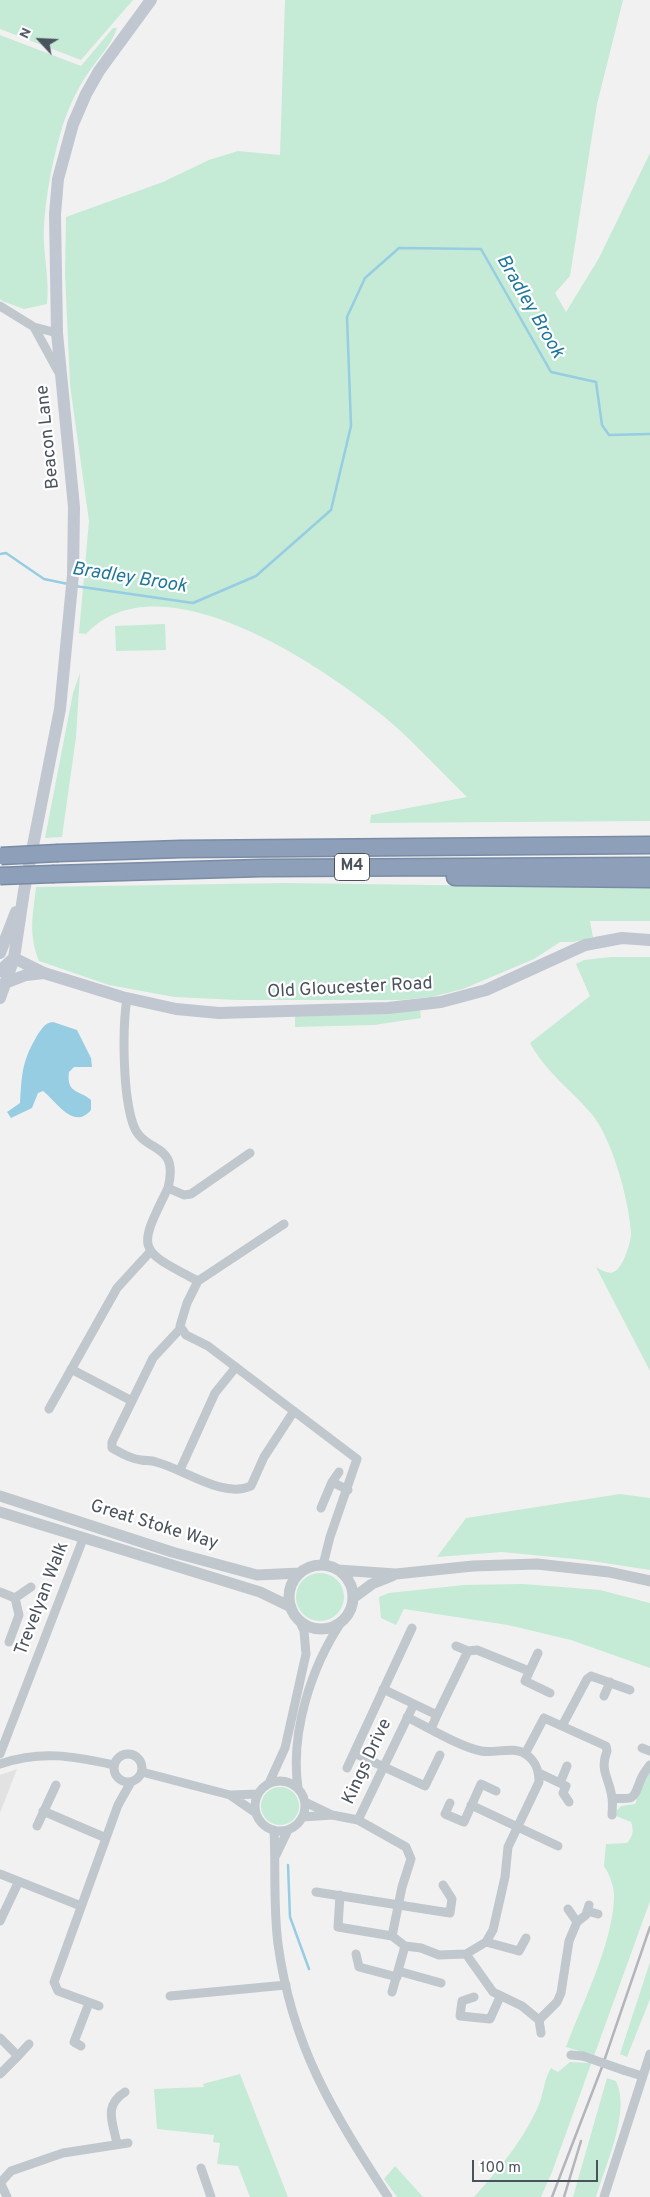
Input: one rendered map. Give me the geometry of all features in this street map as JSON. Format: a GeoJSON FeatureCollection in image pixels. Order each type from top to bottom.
{"type":"FeatureCollection","features":[{"type":"Feature","properties":{"kind":"highway","name":"M4"},"geometry":{"type":"LineString","coordinates":[[181,849],[243,840],[472,835],[650,834]]}},
{"type":"Feature","properties":{"kind":"highway","name":"M4"},"geometry":{"type":"LineString","coordinates":[[0,856],[181,849],[650,845]]}},
{"type":"Feature","properties":{"kind":"highway","name":"M4"},"geometry":{"type":"LineString","coordinates":[[0,876],[261,868],[650,866]]}},
{"type":"Feature","properties":{"kind":"highway","name":"M4"},"geometry":{"type":"LineString","coordinates":[[261,868],[325,876],[650,879]]}},
{"type":"Feature","properties":{"kind":"main road","name":"Beacon Lane"},"geometry":{"type":"LineString","coordinates":[[24,890],[60,709],[74,575],[74,506],[57,333],[54,214],[58,179],[73,124],[90,86],[150,0]]}},
{"type":"Feature","properties":{"kind":"main road"},"geometry":{"type":"LineString","coordinates":[[0,953],[24,890]]}},
{"type":"Feature","properties":{"kind":"main road"},"geometry":{"type":"LineString","coordinates":[[0,998],[3,977],[14,958],[24,890]]}},
{"type":"Feature","properties":{"kind":"main road","name":"Old Gloucester Road"},"geometry":{"type":"LineString","coordinates":[[3,977],[44,974],[127,998],[176,1009],[219,1012],[415,1006],[441,1002],[486,990],[585,945],[622,938],[650,940]]}},
{"type":"Feature","properties":{"kind":"main road","name":"Old Gloucester Road"},"geometry":{"type":"LineString","coordinates":[[14,958],[33,966],[44,974]]}},
{"type":"Feature","properties":{"kind":"street"},"geometry":{"type":"LineString","coordinates":[[0,306],[34,327],[57,333]]}},
{"type":"Feature","properties":{"kind":"street"},"geometry":{"type":"LineString","coordinates":[[34,327],[60,374]]}},
{"type":"Feature","properties":{"kind":"street"},"geometry":{"type":"LineString","coordinates":[[127,998],[124,1048],[130,1113],[134,1127],[140,1136],[166,1155],[172,1174],[168,1188],[147,1234],[150,1252],[158,1260],[198,1281]]}},
{"type":"Feature","properties":{"kind":"street"},"geometry":{"type":"LineString","coordinates":[[168,1188],[184,1195],[192,1194],[250,1153]]}},
{"type":"Feature","properties":{"kind":"street"},"geometry":{"type":"LineString","coordinates":[[284,1224],[198,1281],[187,1303],[181,1328],[153,1358],[112,1442],[112,1448],[125,1456],[139,1460],[155,1461],[180,1470],[202,1481],[241,1491],[251,1486],[264,1457],[294,1411]]}},
{"type":"Feature","properties":{"kind":"street"},"geometry":{"type":"LineString","coordinates":[[49,1409],[117,1288],[150,1252]]}},
{"type":"Feature","properties":{"kind":"street"},"geometry":{"type":"LineString","coordinates":[[181,1328],[186,1335],[208,1346],[357,1459],[348,1490],[330,1537],[323,1565]]}},
{"type":"Feature","properties":{"kind":"street"},"geometry":{"type":"LineString","coordinates":[[180,1470],[215,1393],[236,1367]]}},
{"type":"Feature","properties":{"kind":"street"},"geometry":{"type":"LineString","coordinates":[[71,1369],[132,1401]]}},
{"type":"Feature","properties":{"kind":"street"},"geometry":{"type":"LineString","coordinates":[[322,1508],[332,1482],[339,1472]]}},
{"type":"Feature","properties":{"kind":"street"},"geometry":{"type":"LineString","coordinates":[[332,1482],[348,1490]]}},
{"type":"Feature","properties":{"kind":"street","name":"Great Stoke Way"},"geometry":{"type":"LineString","coordinates":[[0,1496],[172,1552],[258,1575],[300,1573]]}},
{"type":"Feature","properties":{"kind":"street","name":"Great Stoke Way"},"geometry":{"type":"LineString","coordinates":[[0,1512],[260,1592],[291,1607]]}},
{"type":"Feature","properties":{"kind":"street","name":"Trevelyan Walk"},"geometry":{"type":"LineString","coordinates":[[0,1754],[83,1539]]}},
{"type":"Feature","properties":{"kind":"street"},"geometry":{"type":"LineString","coordinates":[[256,1813],[258,1794],[270,1783],[285,1748],[306,1654],[304,1631],[291,1607],[290,1589],[300,1573],[310,1567],[323,1565],[338,1570],[396,1574],[472,1566],[537,1564],[609,1572],[650,1581]]}},
{"type":"Feature","properties":{"kind":"street"},"geometry":{"type":"LineString","coordinates":[[275,1858],[288,1830],[303,1817],[305,1802],[298,1788],[295,1768],[296,1751],[310,1685],[327,1643],[348,1613],[353,1598],[349,1582],[338,1570]]}},
{"type":"Feature","properties":{"kind":"street"},"geometry":{"type":"LineString","coordinates":[[353,1598],[372,1584],[396,1574]]}},
{"type":"Feature","properties":{"kind":"street"},"geometry":{"type":"LineString","coordinates":[[15,1598],[31,1587]]}},
{"type":"Feature","properties":{"kind":"street"},"geometry":{"type":"LineString","coordinates":[[0,1592],[15,1598]]}},
{"type":"Feature","properties":{"kind":"street"},"geometry":{"type":"LineString","coordinates":[[9,1642],[19,1615],[15,1598]]}},
{"type":"Feature","properties":{"kind":"street"},"geometry":{"type":"LineString","coordinates":[[299,1620],[316,1629],[329,1628],[342,1621]]}},
{"type":"Feature","properties":{"kind":"street"},"geometry":{"type":"LineString","coordinates":[[347,1768],[412,1628]]}},
{"type":"Feature","properties":{"kind":"street"},"geometry":{"type":"LineString","coordinates":[[456,1646],[466,1654]]}},
{"type":"Feature","properties":{"kind":"street"},"geometry":{"type":"LineString","coordinates":[[431,1729],[466,1654],[477,1650],[529,1671]]}},
{"type":"Feature","properties":{"kind":"street"},"geometry":{"type":"LineString","coordinates":[[538,1653],[525,1681],[550,1693]]}},
{"type":"Feature","properties":{"kind":"street"},"geometry":{"type":"LineString","coordinates":[[562,1726],[587,1679],[594,1677],[630,1690]]}},
{"type":"Feature","properties":{"kind":"street"},"geometry":{"type":"LineString","coordinates":[[604,1696],[610,1682]]}},
{"type":"Feature","properties":{"kind":"street"},"geometry":{"type":"LineString","coordinates":[[383,1690],[437,1715]]}},
{"type":"Feature","properties":{"kind":"street","name":"Kings Drive"},"geometry":{"type":"LineString","coordinates":[[358,1820],[414,1704]]}},
{"type":"Feature","properties":{"kind":"street","name":"Kings Drive"},"geometry":{"type":"LineString","coordinates":[[407,1717],[481,1752],[515,1750],[525,1754]]}},
{"type":"Feature","properties":{"kind":"street"},"geometry":{"type":"LineString","coordinates":[[340,1895],[338,1927],[392,1936],[405,1946],[421,1948],[439,1955],[466,1954],[476,1950],[486,1942],[493,1930],[508,1847],[539,1782],[536,1763],[525,1754],[542,1719],[548,1719],[607,1748],[603,1761],[612,1798],[612,1815]]}},
{"type":"Feature","properties":{"kind":"street"},"geometry":{"type":"LineString","coordinates":[[354,1753],[425,1786],[440,1755]]}},
{"type":"Feature","properties":{"kind":"street"},"geometry":{"type":"LineString","coordinates":[[98,2006],[58,1991],[54,1982],[118,1805],[131,1782],[138,1778],[142,1772],[140,1760],[130,1754],[122,1755],[114,1764],[114,1773],[119,1779],[131,1782]]}},
{"type":"Feature","properties":{"kind":"street"},"geometry":{"type":"LineString","coordinates":[[0,1764],[35,1755],[71,1756],[114,1764]]}},
{"type":"Feature","properties":{"kind":"street"},"geometry":{"type":"LineString","coordinates":[[612,1798],[628,1800],[634,1797],[638,1792],[642,1776],[650,1765]]}},
{"type":"Feature","properties":{"kind":"street"},"geometry":{"type":"LineString","coordinates":[[560,1783],[568,1766]]}},
{"type":"Feature","properties":{"kind":"street"},"geometry":{"type":"LineString","coordinates":[[142,1772],[230,1796],[256,1813],[266,1826],[274,1830],[288,1830]]}},
{"type":"Feature","properties":{"kind":"street"},"geometry":{"type":"LineString","coordinates":[[539,1773],[566,1786],[563,1793],[569,1802]]}},
{"type":"Feature","properties":{"kind":"street"},"geometry":{"type":"LineString","coordinates":[[118,1805],[119,1779]]}},
{"type":"Feature","properties":{"kind":"street"},"geometry":{"type":"LineString","coordinates":[[270,1783],[284,1781],[298,1788]]}},
{"type":"Feature","properties":{"kind":"street"},"geometry":{"type":"LineString","coordinates":[[37,1826],[56,1784]]}},
{"type":"Feature","properties":{"kind":"street"},"geometry":{"type":"LineString","coordinates":[[450,1803],[445,1814],[464,1822],[481,1784],[496,1791]]}},
{"type":"Feature","properties":{"kind":"street"},"geometry":{"type":"LineString","coordinates":[[230,1796],[258,1794]]}},
{"type":"Feature","properties":{"kind":"street","name":"Kings Drive"},"geometry":{"type":"LineString","coordinates":[[305,1802],[332,1815],[358,1820],[406,1846],[411,1859],[392,1936]]}},
{"type":"Feature","properties":{"kind":"street"},"geometry":{"type":"LineString","coordinates":[[471,1806],[558,1846]]}},
{"type":"Feature","properties":{"kind":"street"},"geometry":{"type":"LineString","coordinates":[[43,1811],[106,1838]]}},
{"type":"Feature","properties":{"kind":"street","name":"Kings Drive"},"geometry":{"type":"LineString","coordinates":[[303,1817],[332,1815]]}},
{"type":"Feature","properties":{"kind":"street"},"geometry":{"type":"LineString","coordinates":[[274,1830],[273,1892],[278,1945],[297,2032],[322,2090],[388,2197]]}},
{"type":"Feature","properties":{"kind":"street"},"geometry":{"type":"LineString","coordinates":[[0,1874],[18,1883],[81,1906]]}},
{"type":"Feature","properties":{"kind":"street"},"geometry":{"type":"LineString","coordinates":[[0,1921],[18,1883]]}},
{"type":"Feature","properties":{"kind":"street"},"geometry":{"type":"LineString","coordinates":[[316,1892],[450,1913],[452,1899],[443,1885]]}},
{"type":"Feature","properties":{"kind":"street"},"geometry":{"type":"LineString","coordinates":[[539,2020],[557,2002],[561,1993],[569,1941],[577,1922],[588,1908],[598,1914]]}},
{"type":"Feature","properties":{"kind":"street"},"geometry":{"type":"LineString","coordinates":[[568,1909],[577,1922]]}},
{"type":"Feature","properties":{"kind":"street"},"geometry":{"type":"LineString","coordinates":[[486,1942],[519,1951],[526,1938]]}},
{"type":"Feature","properties":{"kind":"street"},"geometry":{"type":"LineString","coordinates":[[392,1992],[405,1946]]}},
{"type":"Feature","properties":{"kind":"street"},"geometry":{"type":"LineString","coordinates":[[356,1954],[359,1967],[441,1983]]}},
{"type":"Feature","properties":{"kind":"street"},"geometry":{"type":"LineString","coordinates":[[466,1954],[493,1992],[522,2006],[539,2020],[540,2033]]}},
{"type":"Feature","properties":{"kind":"street"},"geometry":{"type":"LineString","coordinates":[[170,1996],[286,1985]]}},
{"type":"Feature","properties":{"kind":"street"},"geometry":{"type":"LineString","coordinates":[[474,1997],[462,2002],[460,2016],[490,2019],[500,1996]]}},
{"type":"Feature","properties":{"kind":"street"},"geometry":{"type":"LineString","coordinates":[[81,2046],[74,2042],[89,2003]]}},
{"type":"Feature","properties":{"kind":"street"},"geometry":{"type":"LineString","coordinates":[[0,2038],[18,2056]]}},
{"type":"Feature","properties":{"kind":"street"},"geometry":{"type":"LineString","coordinates":[[0,2074],[29,2044]]}},
{"type":"Feature","properties":{"kind":"street"},"geometry":{"type":"LineString","coordinates":[[604,2197],[650,2054]]}},
{"type":"Feature","properties":{"kind":"street"},"geometry":{"type":"LineString","coordinates":[[571,2056],[583,2056],[642,2076]]}},
{"type":"Feature","properties":{"kind":"street"},"geometry":{"type":"LineString","coordinates":[[117,2144],[110,2108],[116,2098],[125,2092]]}},
{"type":"Feature","properties":{"kind":"street"},"geometry":{"type":"LineString","coordinates":[[7,2197],[0,2182],[11,2171],[63,2153],[128,2143]]}},
{"type":"Feature","properties":{"kind":"street"},"geometry":{"type":"LineString","coordinates":[[200,2168],[211,2197]]}},
{"type":"Feature","properties":{"kind":"shaded area"},"geometry":{"type":"Polygon","coordinates":[[[17,1769],[0,1813],[0,1775],[17,1769]]]}},
{"type":"Feature","properties":{"kind":"green space"},"geometry":{"type":"Polygon","coordinates":[[[0,0],[133,0],[81,60],[0,29],[0,0]]]}},
{"type":"Feature","properties":{"kind":"green space"},"geometry":{"type":"Polygon","coordinates":[[[285,0],[623,0],[597,104],[570,276],[555,293],[566,312],[599,258],[650,153],[650,821],[370,823],[371,815],[467,797],[389,721],[315,667],[276,644],[235,625],[193,611],[153,607],[117,613],[86,634],[79,633],[89,521],[70,385],[65,273],[66,217],[163,182],[209,160],[238,151],[280,155],[285,0]]]}},
{"type":"Feature","properties":{"kind":"green space"},"geometry":{"type":"Polygon","coordinates":[[[113,28],[117,28],[112,39],[72,100],[62,126],[54,157],[44,225],[48,284],[47,304],[24,309],[0,299],[0,35],[81,66],[113,28]]]}},
{"type":"Feature","properties":{"kind":"green space"},"geometry":{"type":"Polygon","coordinates":[[[165,624],[166,650],[116,651],[115,626],[165,624]]]}},
{"type":"Feature","properties":{"kind":"green space"},"geometry":{"type":"Polygon","coordinates":[[[80,673],[76,737],[62,837],[45,838],[73,693],[80,673]]]}},
{"type":"Feature","properties":{"kind":"green space"},"geometry":{"type":"Polygon","coordinates":[[[284,883],[650,888],[650,921],[590,921],[593,937],[573,942],[560,942],[534,959],[463,989],[431,997],[401,1000],[238,1000],[174,997],[109,985],[39,961],[33,942],[32,924],[36,887],[284,883]]]}},
{"type":"Feature","properties":{"kind":"green space"},"geometry":{"type":"Polygon","coordinates":[[[611,957],[650,957],[650,1371],[596,1267],[609,1273],[616,1271],[624,1259],[631,1236],[627,1204],[612,1153],[598,1123],[590,1112],[550,1071],[530,1043],[590,996],[576,964],[584,960],[611,957]]]}},
{"type":"Feature","properties":{"kind":"green space"},"geometry":{"type":"Polygon","coordinates":[[[420,1009],[421,1018],[374,1025],[295,1027],[295,1013],[420,1009]]]}},
{"type":"Feature","properties":{"kind":"green space"},"geometry":{"type":"Polygon","coordinates":[[[620,1494],[650,1498],[650,1570],[585,1560],[502,1552],[437,1557],[466,1518],[620,1494]]]}},
{"type":"Feature","properties":{"kind":"green space"},"geometry":{"type":"Polygon","coordinates":[[[315,1573],[325,1573],[334,1577],[340,1583],[343,1588],[343,1606],[334,1617],[325,1621],[315,1621],[306,1617],[300,1611],[296,1602],[296,1592],[300,1583],[306,1577],[315,1573]]]}},
{"type":"Feature","properties":{"kind":"green space"},"geometry":{"type":"Polygon","coordinates":[[[523,1584],[600,1590],[650,1603],[650,1668],[571,1640],[508,1625],[404,1609],[396,1625],[381,1618],[379,1597],[389,1593],[464,1585],[523,1584]]]}},
{"type":"Feature","properties":{"kind":"green space"},"geometry":{"type":"Polygon","coordinates":[[[650,1773],[650,1901],[552,2172],[541,2197],[474,2197],[501,2166],[524,2133],[539,2104],[546,2078],[551,2068],[558,2072],[570,2062],[589,2063],[592,2055],[566,2047],[602,1955],[612,1917],[614,1891],[604,1866],[606,1844],[627,1843],[631,1838],[633,1831],[631,1822],[616,1816],[617,1810],[621,1806],[635,1804],[646,1776],[650,1773]]]}},
{"type":"Feature","properties":{"kind":"green space"},"geometry":{"type":"Polygon","coordinates":[[[280,1787],[287,1788],[293,1793],[298,1799],[298,1813],[293,1819],[287,1824],[280,1825],[273,1824],[267,1819],[262,1813],[261,1806],[262,1799],[267,1793],[273,1788],[280,1787]]]}},
{"type":"Feature","properties":{"kind":"green space"},"geometry":{"type":"Polygon","coordinates":[[[650,1962],[650,1999],[627,2057],[620,2054],[650,1962]]]}},
{"type":"Feature","properties":{"kind":"green space"},"geometry":{"type":"Polygon","coordinates":[[[240,2074],[288,2197],[250,2197],[238,2166],[217,2164],[220,2143],[213,2142],[214,2135],[157,2129],[154,2089],[204,2087],[203,2084],[240,2074]]]}},
{"type":"Feature","properties":{"kind":"green space"},"geometry":{"type":"Polygon","coordinates":[[[607,2078],[616,2081],[620,2093],[619,2123],[615,2139],[596,2197],[573,2197],[607,2078]]]}},
{"type":"Feature","properties":{"kind":"green space"},"geometry":{"type":"Polygon","coordinates":[[[395,2166],[423,2197],[397,2197],[384,2179],[395,2166]]]}},
{"type":"Feature","properties":{"kind":"water"},"geometry":{"type":"Polygon","coordinates":[[[53,1022],[77,1030],[91,1058],[92,1067],[74,1067],[69,1072],[69,1079],[72,1088],[91,1100],[91,1110],[85,1116],[72,1116],[59,1107],[43,1091],[38,1093],[32,1108],[11,1118],[7,1112],[20,1103],[22,1075],[29,1052],[38,1034],[48,1023],[53,1022]]]}},
{"type":"Feature","properties":{"kind":"waterway","name":"Bradley Brook"},"geometry":{"type":"LineString","coordinates":[[75,586],[193,603],[256,576],[331,510],[351,426],[347,317],[365,278],[399,248],[481,249],[551,372],[596,382],[602,425],[609,435],[650,434]]}},
{"type":"Feature","properties":{"kind":"waterway","name":"Bradley Brook"},"geometry":{"type":"LineString","coordinates":[[0,554],[6,553],[44,579],[68,584]]}},
{"type":"Feature","properties":{"kind":"waterway"},"geometry":{"type":"LineString","coordinates":[[288,1865],[290,1917],[309,1969]]}},
{"type":"Feature","properties":{"kind":"railway"},"geometry":{"type":"LineString","coordinates":[[552,2197],[602,2067],[650,1927]]}},
{"type":"Feature","properties":{"kind":"railway"},"geometry":{"type":"LineString","coordinates":[[564,2197],[581,2141]]}}]}
